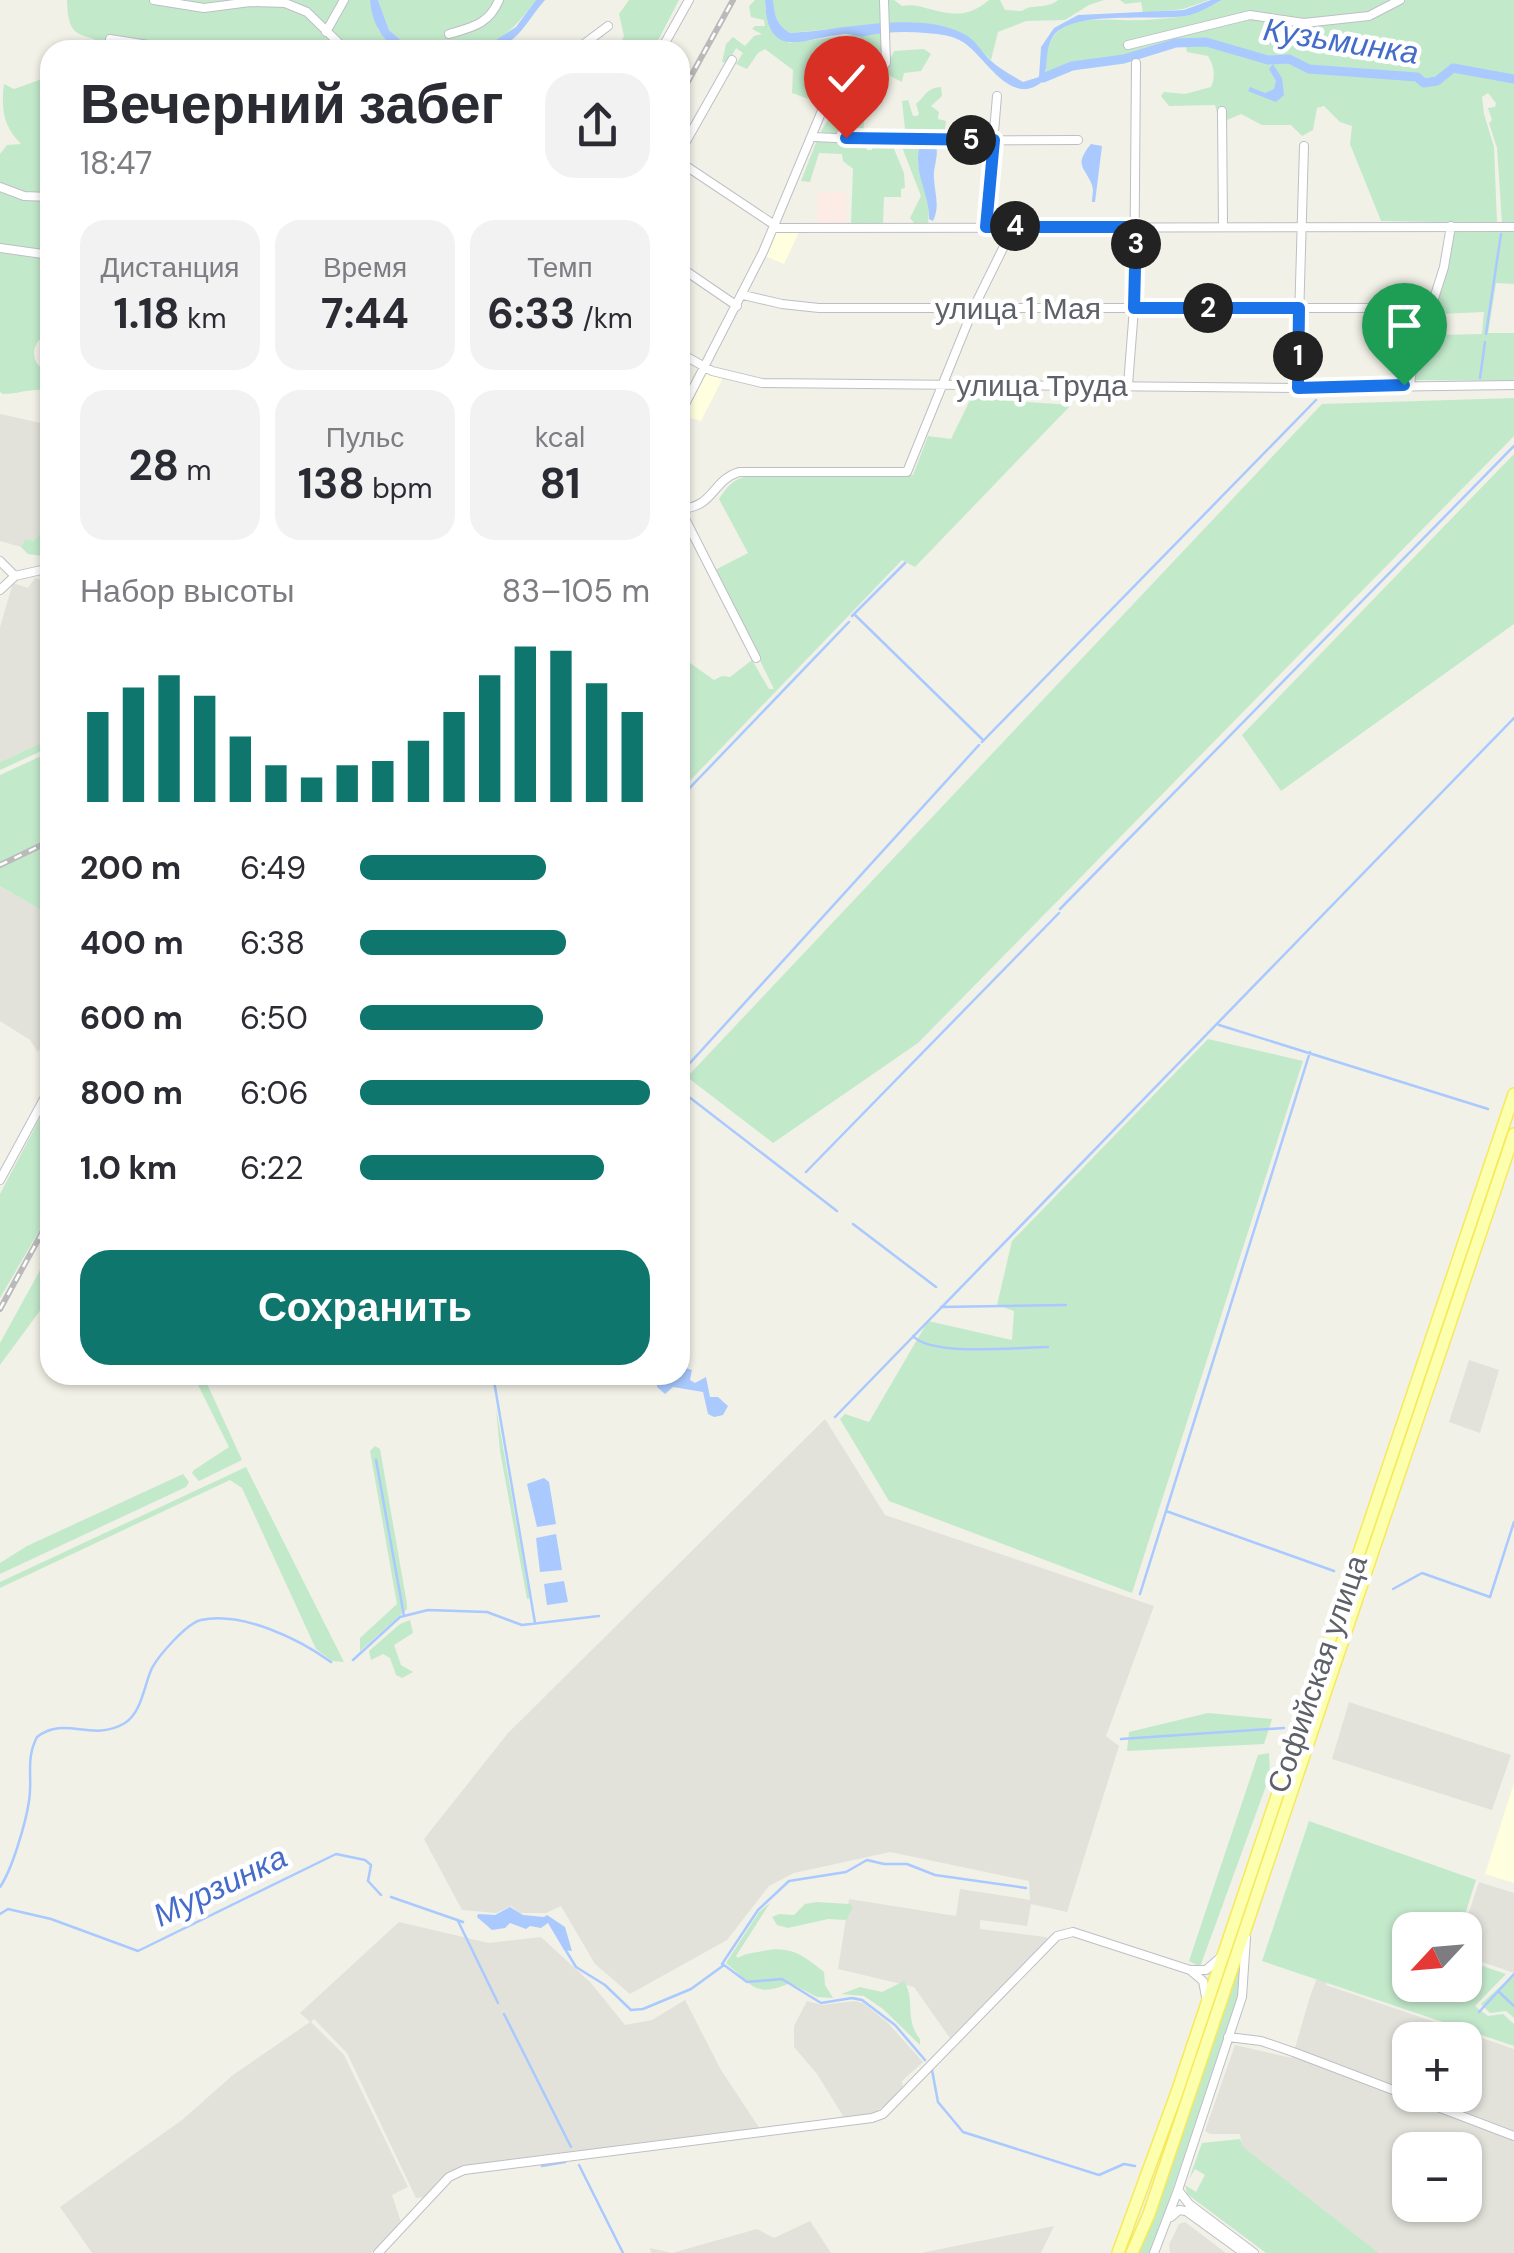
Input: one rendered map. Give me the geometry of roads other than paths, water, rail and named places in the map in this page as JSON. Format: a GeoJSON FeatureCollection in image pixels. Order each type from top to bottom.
{"type":"FeatureCollection","features":[{"type":"Feature","properties":{"kind":"main road","name":"Софийская улица"},"geometry":{"type":"LineString","coordinates":[[1118,2253],[1207,2002],[1514,1094]]}},
{"type":"Feature","properties":{"kind":"main road","name":"Софийская улица"},"geometry":{"type":"LineString","coordinates":[[1132,2253],[1150,2214],[1514,1134]]}},
{"type":"Feature","properties":{"kind":"street"},"geometry":{"type":"LineString","coordinates":[[154,0],[204,8],[250,2],[285,3],[307,12],[335,40]]}},
{"type":"Feature","properties":{"kind":"street"},"geometry":{"type":"LineString","coordinates":[[326,32],[344,0]]}},
{"type":"Feature","properties":{"kind":"street"},"geometry":{"type":"LineString","coordinates":[[449,34],[481,25],[493,15],[499,0]]}},
{"type":"Feature","properties":{"kind":"street"},"geometry":{"type":"LineString","coordinates":[[667,40],[689,0]]}},
{"type":"Feature","properties":{"kind":"street"},"geometry":{"type":"LineString","coordinates":[[690,396],[775,227],[827,97],[836,83],[884,68],[888,58],[884,0]]}},
{"type":"Feature","properties":{"kind":"street"},"geometry":{"type":"LineString","coordinates":[[1128,46],[1250,15],[1304,23],[1369,16],[1400,0]]}},
{"type":"Feature","properties":{"kind":"street"},"geometry":{"type":"LineString","coordinates":[[589,40],[608,26]]}},
{"type":"Feature","properties":{"kind":"street"},"geometry":{"type":"LineString","coordinates":[[110,39],[116,40]]}},
{"type":"Feature","properties":{"kind":"street"},"geometry":{"type":"LineString","coordinates":[[690,134],[732,60]]}},
{"type":"Feature","properties":{"kind":"street"},"geometry":{"type":"LineString","coordinates":[[1128,385],[1134,308],[1136,63]]}},
{"type":"Feature","properties":{"kind":"street"},"geometry":{"type":"LineString","coordinates":[[986,227],[997,96]]}},
{"type":"Feature","properties":{"kind":"street"},"geometry":{"type":"LineString","coordinates":[[1222,112],[1222,226]]}},
{"type":"Feature","properties":{"kind":"street"},"geometry":{"type":"LineString","coordinates":[[814,137],[896,141],[1078,140]]}},
{"type":"Feature","properties":{"kind":"street"},"geometry":{"type":"LineString","coordinates":[[1298,388],[1304,146]]}},
{"type":"Feature","properties":{"kind":"street"},"geometry":{"type":"LineString","coordinates":[[690,169],[775,227],[1514,227]]}},
{"type":"Feature","properties":{"kind":"street"},"geometry":{"type":"LineString","coordinates":[[0,186],[24,196],[40,197]]}},
{"type":"Feature","properties":{"kind":"street"},"geometry":{"type":"LineString","coordinates":[[690,506],[706,502],[722,481],[739,472],[907,472],[974,307],[1014,226]]}},
{"type":"Feature","properties":{"kind":"street"},"geometry":{"type":"LineString","coordinates":[[1410,385],[1444,266],[1451,226]]}},
{"type":"Feature","properties":{"kind":"street"},"geometry":{"type":"LineString","coordinates":[[0,248],[40,254]]}},
{"type":"Feature","properties":{"kind":"street"},"geometry":{"type":"LineString","coordinates":[[690,274],[737,306]]}},
{"type":"Feature","properties":{"kind":"street","name":"улица 1 Мая"},"geometry":{"type":"LineString","coordinates":[[743,294],[819,308],[1414,308]]}},
{"type":"Feature","properties":{"kind":"street","name":"улица Труда"},"geometry":{"type":"LineString","coordinates":[[690,359],[705,368],[762,383],[1298,388],[1514,385]]}},
{"type":"Feature","properties":{"kind":"street"},"geometry":{"type":"LineString","coordinates":[[690,528],[756,658]]}},
{"type":"Feature","properties":{"kind":"street"},"geometry":{"type":"LineString","coordinates":[[0,561],[15,576]]}},
{"type":"Feature","properties":{"kind":"street"},"geometry":{"type":"LineString","coordinates":[[0,590],[15,576],[40,570]]}},
{"type":"Feature","properties":{"kind":"street"},"geometry":{"type":"LineString","coordinates":[[0,1180],[40,1106]]}},
{"type":"Feature","properties":{"kind":"street","name":"Софийская улица"},"geometry":{"type":"LineString","coordinates":[[1154,2253],[1242,1997],[1247,1923]]}},
{"type":"Feature","properties":{"kind":"street"},"geometry":{"type":"LineString","coordinates":[[378,2253],[449,2177],[464,2170],[762,2134],[883,2114],[1064,1932],[1190,1970],[1206,1970],[1221,1957]]}},
{"type":"Feature","properties":{"kind":"street"},"geometry":{"type":"LineString","coordinates":[[1190,1970],[1204,1981],[1207,2002]]}},
{"type":"Feature","properties":{"kind":"street"},"geometry":{"type":"LineString","coordinates":[[1228,2037],[1284,2048],[1514,2136]]}},
{"type":"Feature","properties":{"kind":"street"},"geometry":{"type":"LineString","coordinates":[[1178,2190],[1188,2204],[1254,2253]]}},
{"type":"Feature","properties":{"kind":"street"},"geometry":{"type":"LineString","coordinates":[[1168,2220],[1179,2210],[1186,2210],[1244,2253]]}},
{"type":"Feature","properties":{"kind":"water"},"geometry":{"type":"Polygon","coordinates":[[[370,0],[378,0],[389,30],[400,40],[386,40],[374,18],[370,0]]]}},
{"type":"Feature","properties":{"kind":"water"},"geometry":{"type":"Polygon","coordinates":[[[536,0],[545,0],[512,40],[496,40],[516,27],[536,0]]]}},
{"type":"Feature","properties":{"kind":"water"},"geometry":{"type":"Polygon","coordinates":[[[765,0],[773,0],[777,19],[790,33],[900,22],[943,26],[966,35],[994,63],[1023,82],[1039,77],[1041,47],[1054,28],[1078,15],[1184,10],[1222,0],[1185,16],[1095,19],[1064,27],[1051,40],[1043,81],[1020,89],[1000,78],[963,42],[945,35],[902,32],[843,34],[802,42],[781,39],[767,20],[765,0]]]}},
{"type":"Feature","properties":{"kind":"water"},"geometry":{"type":"Polygon","coordinates":[[[1273,64],[1282,78],[1284,95],[1276,102],[1248,91],[1250,87],[1265,93],[1274,89],[1276,81],[1269,69],[1273,64]]]}},
{"type":"Feature","properties":{"kind":"water"},"geometry":{"type":"Polygon","coordinates":[[[1091,144],[1102,146],[1095,202],[1093,187],[1082,166],[1091,144]]]}},
{"type":"Feature","properties":{"kind":"water"},"geometry":{"type":"Polygon","coordinates":[[[936,145],[937,149],[937,205],[933,221],[929,219],[918,165],[920,146],[936,145]]]}},
{"type":"Feature","properties":{"kind":"water"},"geometry":{"type":"Polygon","coordinates":[[[706,1377],[710,1397],[718,1397],[728,1406],[723,1415],[714,1417],[708,1414],[703,1392],[673,1387],[665,1394],[657,1387],[690,1385],[690,1380],[695,1383],[706,1377]]]}},
{"type":"Feature","properties":{"kind":"water"},"geometry":{"type":"Polygon","coordinates":[[[544,1478],[549,1482],[556,1524],[537,1527],[527,1484],[544,1478]]]}},
{"type":"Feature","properties":{"kind":"water"},"geometry":{"type":"Polygon","coordinates":[[[556,1534],[562,1570],[540,1572],[536,1538],[556,1534]]]}},
{"type":"Feature","properties":{"kind":"water"},"geometry":{"type":"Polygon","coordinates":[[[564,1581],[568,1602],[547,1605],[544,1584],[564,1581]]]}},
{"type":"Feature","properties":{"kind":"water"},"geometry":{"type":"Polygon","coordinates":[[[510,1907],[523,1915],[547,1915],[565,1927],[572,1951],[564,1950],[548,1923],[526,1929],[510,1923],[492,1930],[477,1917],[495,1915],[510,1907]]]}},
{"type":"Feature","properties":{"kind":"waterway","name":"Кузьминка"},"geometry":{"type":"LineString","coordinates":[[1043,78],[1072,66],[1124,59],[1176,43],[1206,42],[1268,60],[1289,59],[1309,69],[1417,77],[1424,83],[1437,81],[1453,68],[1514,79]]}},
{"type":"Feature","properties":{"kind":"waterway"},"geometry":{"type":"LineString","coordinates":[[1486,334],[1501,234]]}},
{"type":"Feature","properties":{"kind":"waterway"},"geometry":{"type":"LineString","coordinates":[[1480,378],[1485,342]]}},
{"type":"Feature","properties":{"kind":"waterway"},"geometry":{"type":"LineString","coordinates":[[982,742],[1316,400]]}},
{"type":"Feature","properties":{"kind":"waterway"},"geometry":{"type":"LineString","coordinates":[[1060,909],[1514,446]]}},
{"type":"Feature","properties":{"kind":"waterway"},"geometry":{"type":"LineString","coordinates":[[852,616],[905,563]]}},
{"type":"Feature","properties":{"kind":"waterway"},"geometry":{"type":"LineString","coordinates":[[854,614],[982,739]]}},
{"type":"Feature","properties":{"kind":"waterway"},"geometry":{"type":"LineString","coordinates":[[690,788],[849,622]]}},
{"type":"Feature","properties":{"kind":"waterway"},"geometry":{"type":"LineString","coordinates":[[835,1417],[1514,718]]}},
{"type":"Feature","properties":{"kind":"waterway"},"geometry":{"type":"LineString","coordinates":[[690,1063],[979,745]]}},
{"type":"Feature","properties":{"kind":"waterway"},"geometry":{"type":"LineString","coordinates":[[806,1172],[1059,913]]}},
{"type":"Feature","properties":{"kind":"waterway"},"geometry":{"type":"LineString","coordinates":[[1219,1025],[1488,1109]]}},
{"type":"Feature","properties":{"kind":"waterway"},"geometry":{"type":"LineString","coordinates":[[1140,1594],[1310,1052]]}},
{"type":"Feature","properties":{"kind":"waterway"},"geometry":{"type":"LineString","coordinates":[[690,1098],[837,1211]]}},
{"type":"Feature","properties":{"kind":"waterway"},"geometry":{"type":"LineString","coordinates":[[853,1224],[936,1287]]}},
{"type":"Feature","properties":{"kind":"waterway"},"geometry":{"type":"LineString","coordinates":[[941,1307],[1066,1305]]}},
{"type":"Feature","properties":{"kind":"waterway"},"geometry":{"type":"LineString","coordinates":[[913,1336],[923,1343],[956,1349],[1048,1347]]}},
{"type":"Feature","properties":{"kind":"waterway"},"geometry":{"type":"LineString","coordinates":[[495,1385],[535,1623]]}},
{"type":"Feature","properties":{"kind":"waterway"},"geometry":{"type":"LineString","coordinates":[[376,1460],[404,1616]]}},
{"type":"Feature","properties":{"kind":"waterway"},"geometry":{"type":"LineString","coordinates":[[1166,1511],[1334,1571]]}},
{"type":"Feature","properties":{"kind":"waterway"},"geometry":{"type":"LineString","coordinates":[[1393,1589],[1422,1573],[1490,1597],[1514,1522]]}},
{"type":"Feature","properties":{"kind":"waterway"},"geometry":{"type":"LineString","coordinates":[[353,1660],[400,1617],[428,1610],[487,1612],[522,1625],[599,1616]]}},
{"type":"Feature","properties":{"kind":"waterway"},"geometry":{"type":"LineString","coordinates":[[0,1887],[25,1821],[31,1753],[37,1737],[58,1728],[101,1731],[125,1723],[139,1705],[156,1662],[188,1627],[217,1618],[252,1623],[287,1636],[331,1662]]}},
{"type":"Feature","properties":{"kind":"waterway"},"geometry":{"type":"LineString","coordinates":[[1121,1739],[1284,1728]]}},
{"type":"Feature","properties":{"kind":"waterway","name":"Мурзинка"},"geometry":{"type":"LineString","coordinates":[[0,1914],[8,1909],[51,1919],[138,1951],[336,1854],[371,1865],[368,1881],[381,1895]]}},
{"type":"Feature","properties":{"kind":"waterway"},"geometry":{"type":"LineString","coordinates":[[722,1964],[758,1910],[789,1881],[846,1872],[867,1860],[1026,1888]]}},
{"type":"Feature","properties":{"kind":"waterway","name":"Мурзинка"},"geometry":{"type":"LineString","coordinates":[[391,1897],[463,1922]]}},
{"type":"Feature","properties":{"kind":"waterway"},"geometry":{"type":"LineString","coordinates":[[458,1921],[498,2003]]}},
{"type":"Feature","properties":{"kind":"waterway","name":"Мурзинка"},"geometry":{"type":"LineString","coordinates":[[565,1949],[576,1967],[605,1985],[631,2010],[643,2009],[691,1989],[724,1965],[747,1982],[782,1979],[821,2003],[862,2000],[895,2025],[925,2060]]}},
{"type":"Feature","properties":{"kind":"waterway"},"geometry":{"type":"LineString","coordinates":[[1479,2012],[1514,1974]]}},
{"type":"Feature","properties":{"kind":"waterway"},"geometry":{"type":"LineString","coordinates":[[1498,1991],[1514,2006]]}},
{"type":"Feature","properties":{"kind":"waterway"},"geometry":{"type":"LineString","coordinates":[[504,2014],[571,2147]]}},
{"type":"Feature","properties":{"kind":"waterway","name":"Мурзинка"},"geometry":{"type":"LineString","coordinates":[[932,2070],[938,2102],[963,2132],[1099,2175],[1124,2164],[1135,2166]]}},
{"type":"Feature","properties":{"kind":"waterway"},"geometry":{"type":"LineString","coordinates":[[542,2166],[565,2162]]}},
{"type":"Feature","properties":{"kind":"waterway"},"geometry":{"type":"LineString","coordinates":[[579,2165],[623,2253]]}},
{"type":"Feature","properties":{"kind":"railway"},"geometry":{"type":"LineString","coordinates":[[690,78],[733,0]]}},
{"type":"Feature","properties":{"kind":"railway"},"geometry":{"type":"LineString","coordinates":[[0,865],[40,846]]}},
{"type":"Feature","properties":{"kind":"railway"},"geometry":{"type":"LineString","coordinates":[[0,1309],[40,1236]]}}]}
